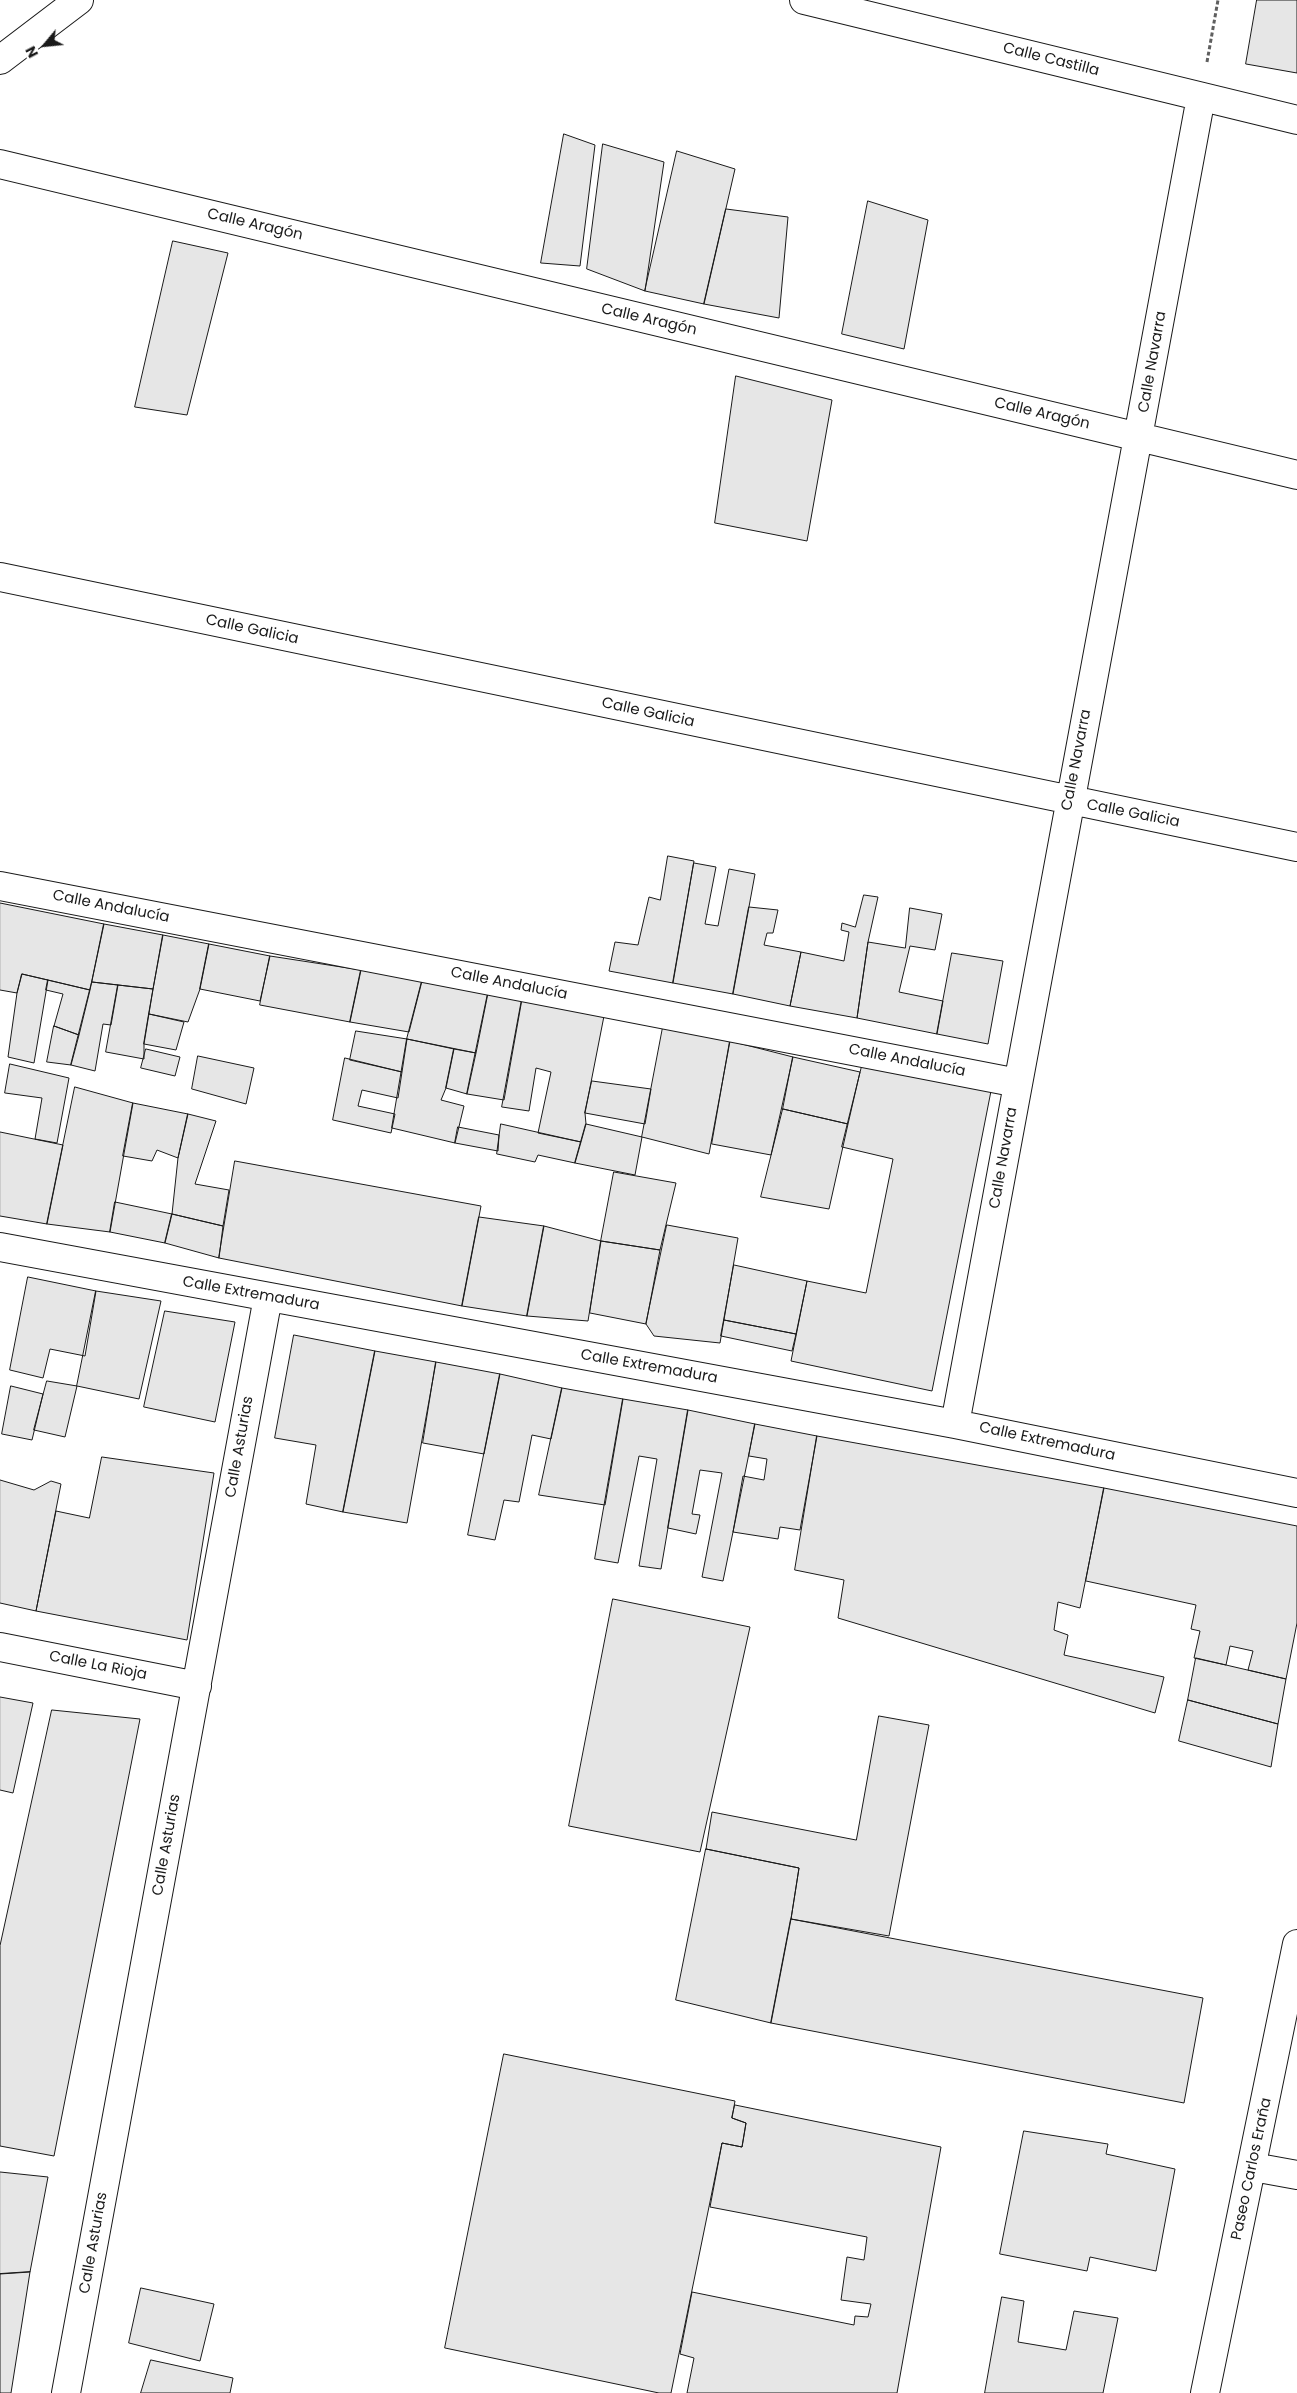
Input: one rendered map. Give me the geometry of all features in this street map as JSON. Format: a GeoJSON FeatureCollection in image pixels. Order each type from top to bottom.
{"type":"FeatureCollection","features":[{"type":"Feature","properties":{"kind":"street"},"geometry":{"type":"LineString","coordinates":[[0,60],[79,0]]}},
{"type":"Feature","properties":{"kind":"street","name":"Calle Castilla"},"geometry":{"type":"LineString","coordinates":[[804,0],[1297,120]]}},
{"type":"Feature","properties":{"kind":"street","name":"Calle Navarra"},"geometry":{"type":"LineString","coordinates":[[955,1424],[1201,97]]}},
{"type":"Feature","properties":{"kind":"street","name":"Calle Aragón"},"geometry":{"type":"LineString","coordinates":[[0,164],[1297,476]]}},
{"type":"Feature","properties":{"kind":"street","name":"Calle Galicia"},"geometry":{"type":"LineString","coordinates":[[0,578],[1297,847]]}},
{"type":"Feature","properties":{"kind":"street","name":"Calle Andalucía"},"geometry":{"type":"LineString","coordinates":[[0,886],[1018,1083]]}},
{"type":"Feature","properties":{"kind":"street","name":"Calle Extremadura"},"geometry":{"type":"LineString","coordinates":[[0,1248],[955,1424],[1297,1493]]}},
{"type":"Feature","properties":{"kind":"street","name":"Calle Asturias"},"geometry":{"type":"LineString","coordinates":[[66,2393],[268,1297]]}},
{"type":"Feature","properties":{"kind":"street","name":"Calle La Rioja"},"geometry":{"type":"LineString","coordinates":[[0,1647],[196,1686]]}},
{"type":"Feature","properties":{"kind":"street","name":"Paseo Carlos Eraña"},"geometry":{"type":"LineString","coordinates":[[1205,2393],[1253,2167],[1297,1944]]}},
{"type":"Feature","properties":{"kind":"street"},"geometry":{"type":"LineString","coordinates":[[1253,2167],[1297,2175]]}},
{"type":"Feature","properties":{"kind":"path"},"geometry":{"type":"LineString","coordinates":[[1201,97],[1218,0]]}},
{"type":"Feature","properties":{"kind":"building"},"geometry":{"type":"Polygon","coordinates":[[[1257,0],[1297,0],[1297,73],[1246,64],[1257,0]]]}},
{"type":"Feature","properties":{"kind":"building"},"geometry":{"type":"Polygon","coordinates":[[[564,134],[595,145],[580,266],[541,263],[564,134]]]}},
{"type":"Feature","properties":{"kind":"building"},"geometry":{"type":"Polygon","coordinates":[[[603,144],[664,162],[645,291],[587,269],[603,144]]]}},
{"type":"Feature","properties":{"kind":"building"},"geometry":{"type":"Polygon","coordinates":[[[677,151],[735,169],[704,304],[645,291],[677,151]]]}},
{"type":"Feature","properties":{"kind":"building"},"geometry":{"type":"Polygon","coordinates":[[[868,201],[928,220],[904,349],[842,334],[868,201]]]}},
{"type":"Feature","properties":{"kind":"building"},"geometry":{"type":"Polygon","coordinates":[[[726,209],[788,217],[779,318],[704,304],[726,209]]]}},
{"type":"Feature","properties":{"kind":"building"},"geometry":{"type":"Polygon","coordinates":[[[173,241],[228,253],[187,415],[135,407],[173,241]]]}},
{"type":"Feature","properties":{"kind":"building"},"geometry":{"type":"Polygon","coordinates":[[[736,376],[832,400],[807,541],[715,523],[736,376]]]}},
{"type":"Feature","properties":{"kind":"building"},"geometry":{"type":"Polygon","coordinates":[[[668,856],[694,861],[673,983],[609,971],[615,942],[638,945],[649,897],[660,900],[668,856]]]}},
{"type":"Feature","properties":{"kind":"building"},"geometry":{"type":"Polygon","coordinates":[[[694,863],[716,867],[705,924],[718,926],[729,869],[755,874],[733,994],[673,983],[694,863]]]}},
{"type":"Feature","properties":{"kind":"building"},"geometry":{"type":"Polygon","coordinates":[[[864,895],[878,897],[868,942],[857,1018],[790,1006],[801,952],[844,961],[849,932],[841,930],[842,923],[855,927],[864,895]]]}},
{"type":"Feature","properties":{"kind":"building"},"geometry":{"type":"Polygon","coordinates":[[[0,903],[104,924],[90,990],[22,974],[17,993],[0,990],[0,903]]]}},
{"type":"Feature","properties":{"kind":"building"},"geometry":{"type":"Polygon","coordinates":[[[749,907],[778,910],[773,933],[767,933],[764,945],[801,952],[790,1006],[733,994],[749,907]]]}},
{"type":"Feature","properties":{"kind":"building"},"geometry":{"type":"Polygon","coordinates":[[[910,908],[942,914],[935,950],[910,946],[899,992],[943,1001],[937,1034],[857,1018],[868,942],[905,948],[910,908]]]}},
{"type":"Feature","properties":{"kind":"building"},"geometry":{"type":"Polygon","coordinates":[[[104,924],[163,935],[153,989],[92,982],[104,924]]]}},
{"type":"Feature","properties":{"kind":"building"},"geometry":{"type":"Polygon","coordinates":[[[163,935],[209,944],[200,989],[188,1022],[149,1014],[163,935]]]}},
{"type":"Feature","properties":{"kind":"building"},"geometry":{"type":"Polygon","coordinates":[[[209,944],[270,956],[260,1001],[200,989],[209,944]]]}},
{"type":"Feature","properties":{"kind":"building"},"geometry":{"type":"Polygon","coordinates":[[[952,953],[1003,961],[988,1044],[937,1034],[952,953]]]}},
{"type":"Feature","properties":{"kind":"building"},"geometry":{"type":"Polygon","coordinates":[[[270,956],[361,970],[350,1022],[260,1005],[270,956]]]}},
{"type":"Feature","properties":{"kind":"building"},"geometry":{"type":"Polygon","coordinates":[[[361,970],[422,981],[409,1032],[350,1022],[361,970]]]}},
{"type":"Feature","properties":{"kind":"building"},"geometry":{"type":"Polygon","coordinates":[[[22,974],[48,980],[34,1063],[8,1057],[17,993],[22,974]]]}},
{"type":"Feature","properties":{"kind":"building"},"geometry":{"type":"Polygon","coordinates":[[[48,980],[90,990],[79,1035],[54,1026],[63,994],[46,990],[48,980]]]}},
{"type":"Feature","properties":{"kind":"building"},"geometry":{"type":"Polygon","coordinates":[[[422,981],[488,993],[476,1053],[407,1039],[422,981]]]}},
{"type":"Feature","properties":{"kind":"building"},"geometry":{"type":"Polygon","coordinates":[[[92,982],[118,985],[111,1025],[103,1024],[95,1071],[71,1065],[92,982]]]}},
{"type":"Feature","properties":{"kind":"building"},"geometry":{"type":"Polygon","coordinates":[[[118,985],[153,989],[144,1044],[144,1059],[106,1052],[118,985]]]}},
{"type":"Feature","properties":{"kind":"building"},"geometry":{"type":"Polygon","coordinates":[[[488,993],[522,999],[504,1100],[467,1094],[488,993]]]}},
{"type":"Feature","properties":{"kind":"building"},"geometry":{"type":"Polygon","coordinates":[[[522,999],[604,1016],[585,1113],[586,1124],[581,1142],[538,1133],[551,1072],[536,1068],[529,1111],[502,1107],[522,999]]]}},
{"type":"Feature","properties":{"kind":"building"},"geometry":{"type":"Polygon","coordinates":[[[149,1014],[184,1022],[176,1050],[144,1044],[149,1014]]]}},
{"type":"Feature","properties":{"kind":"building"},"geometry":{"type":"Polygon","coordinates":[[[54,1026],[79,1035],[71,1065],[47,1062],[54,1026]]]}},
{"type":"Feature","properties":{"kind":"building"},"geometry":{"type":"Polygon","coordinates":[[[663,1027],[730,1041],[709,1154],[642,1137],[663,1027]]]}},
{"type":"Feature","properties":{"kind":"building"},"geometry":{"type":"Polygon","coordinates":[[[356,1031],[407,1039],[402,1072],[350,1060],[356,1031]]]}},
{"type":"Feature","properties":{"kind":"building"},"geometry":{"type":"Polygon","coordinates":[[[407,1039],[454,1049],[446,1088],[441,1100],[464,1106],[455,1143],[392,1128],[407,1039]]]}},
{"type":"Feature","properties":{"kind":"building"},"geometry":{"type":"Polygon","coordinates":[[[730,1041],[793,1057],[771,1155],[712,1144],[730,1041]]]}},
{"type":"Feature","properties":{"kind":"building"},"geometry":{"type":"Polygon","coordinates":[[[146,1049],[180,1057],[175,1076],[141,1068],[146,1049]]]}},
{"type":"Feature","properties":{"kind":"building"},"geometry":{"type":"Polygon","coordinates":[[[454,1049],[476,1053],[467,1094],[446,1088],[454,1049]]]}},
{"type":"Feature","properties":{"kind":"building"},"geometry":{"type":"Polygon","coordinates":[[[198,1056],[254,1068],[246,1104],[192,1089],[198,1056]]]}},
{"type":"Feature","properties":{"kind":"building"},"geometry":{"type":"Polygon","coordinates":[[[793,1057],[860,1072],[848,1124],[783,1109],[793,1057]]]}},
{"type":"Feature","properties":{"kind":"building"},"geometry":{"type":"Polygon","coordinates":[[[345,1058],[402,1072],[398,1098],[362,1090],[358,1106],[395,1114],[391,1133],[333,1120],[345,1058]]]}},
{"type":"Feature","properties":{"kind":"building"},"geometry":{"type":"Polygon","coordinates":[[[10,1064],[69,1078],[57,1143],[35,1139],[42,1098],[5,1093],[10,1064]]]}},
{"type":"Feature","properties":{"kind":"building"},"geometry":{"type":"Polygon","coordinates":[[[862,1066],[991,1091],[932,1391],[791,1361],[807,1281],[866,1293],[893,1159],[842,1147],[862,1066]]]}},
{"type":"Feature","properties":{"kind":"building"},"geometry":{"type":"Polygon","coordinates":[[[592,1081],[651,1089],[645,1124],[585,1113],[592,1081]]]}},
{"type":"Feature","properties":{"kind":"building"},"geometry":{"type":"Polygon","coordinates":[[[75,1087],[133,1103],[110,1232],[47,1224],[75,1087]]]}},
{"type":"Feature","properties":{"kind":"building"},"geometry":{"type":"Polygon","coordinates":[[[133,1103],[188,1114],[178,1158],[157,1150],[152,1161],[123,1156],[133,1103]]]}},
{"type":"Feature","properties":{"kind":"building"},"geometry":{"type":"Polygon","coordinates":[[[783,1109],[848,1124],[829,1209],[761,1197],[783,1109]]]}},
{"type":"Feature","properties":{"kind":"building"},"geometry":{"type":"Polygon","coordinates":[[[188,1114],[216,1121],[195,1184],[229,1190],[223,1226],[172,1214],[178,1158],[188,1114]]]}},
{"type":"Feature","properties":{"kind":"building"},"geometry":{"type":"Polygon","coordinates":[[[501,1124],[581,1142],[575,1163],[538,1155],[535,1162],[497,1154],[501,1124]]]}},
{"type":"Feature","properties":{"kind":"building"},"geometry":{"type":"Polygon","coordinates":[[[586,1124],[642,1137],[635,1175],[575,1163],[586,1124]]]}},
{"type":"Feature","properties":{"kind":"building"},"geometry":{"type":"Polygon","coordinates":[[[458,1127],[499,1135],[498,1151],[455,1143],[458,1127]]]}},
{"type":"Feature","properties":{"kind":"building"},"geometry":{"type":"Polygon","coordinates":[[[0,1132],[63,1145],[47,1224],[0,1216],[0,1132]]]}},
{"type":"Feature","properties":{"kind":"building"},"geometry":{"type":"Polygon","coordinates":[[[235,1161],[481,1206],[462,1306],[219,1258],[235,1161]]]}},
{"type":"Feature","properties":{"kind":"building"},"geometry":{"type":"Polygon","coordinates":[[[614,1172],[676,1183],[660,1250],[601,1241],[614,1172]]]}},
{"type":"Feature","properties":{"kind":"building"},"geometry":{"type":"Polygon","coordinates":[[[115,1202],[172,1214],[165,1243],[110,1232],[115,1202]]]}},
{"type":"Feature","properties":{"kind":"building"},"geometry":{"type":"Polygon","coordinates":[[[172,1214],[223,1226],[219,1258],[165,1243],[172,1214]]]}},
{"type":"Feature","properties":{"kind":"building"},"geometry":{"type":"Polygon","coordinates":[[[479,1217],[544,1226],[527,1316],[462,1306],[479,1217]]]}},
{"type":"Feature","properties":{"kind":"building"},"geometry":{"type":"Polygon","coordinates":[[[667,1225],[738,1238],[720,1343],[654,1336],[646,1324],[667,1225]]]}},
{"type":"Feature","properties":{"kind":"building"},"geometry":{"type":"Polygon","coordinates":[[[544,1226],[601,1241],[588,1321],[527,1316],[544,1226]]]}},
{"type":"Feature","properties":{"kind":"building"},"geometry":{"type":"Polygon","coordinates":[[[601,1241],[660,1250],[646,1324],[590,1313],[601,1241]]]}},
{"type":"Feature","properties":{"kind":"building"},"geometry":{"type":"Polygon","coordinates":[[[734,1265],[807,1281],[796,1334],[724,1320],[734,1265]]]}},
{"type":"Feature","properties":{"kind":"building"},"geometry":{"type":"Polygon","coordinates":[[[28,1277],[96,1291],[85,1356],[50,1349],[43,1378],[10,1370],[28,1277]]]}},
{"type":"Feature","properties":{"kind":"building"},"geometry":{"type":"Polygon","coordinates":[[[96,1291],[161,1301],[139,1399],[77,1386],[96,1291]]]}},
{"type":"Feature","properties":{"kind":"building"},"geometry":{"type":"Polygon","coordinates":[[[165,1311],[235,1322],[215,1422],[144,1407],[165,1311]]]}},
{"type":"Feature","properties":{"kind":"building"},"geometry":{"type":"Polygon","coordinates":[[[724,1320],[796,1334],[792,1351],[721,1336],[724,1320]]]}},
{"type":"Feature","properties":{"kind":"building"},"geometry":{"type":"Polygon","coordinates":[[[294,1335],[375,1351],[343,1512],[306,1504],[316,1445],[275,1438],[294,1335]]]}},
{"type":"Feature","properties":{"kind":"building"},"geometry":{"type":"Polygon","coordinates":[[[375,1351],[436,1362],[407,1523],[343,1512],[375,1351]]]}},
{"type":"Feature","properties":{"kind":"building"},"geometry":{"type":"Polygon","coordinates":[[[436,1362],[500,1374],[484,1454],[423,1443],[436,1362]]]}},
{"type":"Feature","properties":{"kind":"building"},"geometry":{"type":"Polygon","coordinates":[[[500,1374],[562,1388],[551,1439],[532,1435],[519,1502],[504,1500],[495,1540],[468,1535],[500,1374]]]}},
{"type":"Feature","properties":{"kind":"building"},"geometry":{"type":"Polygon","coordinates":[[[47,1381],[77,1386],[65,1437],[34,1430],[47,1381]]]}},
{"type":"Feature","properties":{"kind":"building"},"geometry":{"type":"Polygon","coordinates":[[[11,1386],[43,1394],[32,1440],[2,1434],[11,1386]]]}},
{"type":"Feature","properties":{"kind":"building"},"geometry":{"type":"Polygon","coordinates":[[[562,1388],[623,1399],[605,1505],[539,1495],[562,1388]]]}},
{"type":"Feature","properties":{"kind":"building"},"geometry":{"type":"Polygon","coordinates":[[[623,1399],[688,1410],[661,1569],[639,1566],[657,1459],[639,1456],[618,1563],[595,1559],[623,1399]]]}},
{"type":"Feature","properties":{"kind":"building"},"geometry":{"type":"Polygon","coordinates":[[[688,1410],[755,1424],[723,1581],[702,1577],[722,1473],[700,1470],[692,1514],[700,1515],[696,1534],[668,1528],[688,1410]]]}},
{"type":"Feature","properties":{"kind":"building"},"geometry":{"type":"Polygon","coordinates":[[[755,1424],[817,1436],[800,1530],[780,1527],[778,1539],[733,1532],[743,1476],[764,1480],[767,1459],[749,1456],[755,1424]]]}},
{"type":"Feature","properties":{"kind":"building"},"geometry":{"type":"Polygon","coordinates":[[[817,1436],[1104,1488],[1080,1608],[1058,1602],[1054,1630],[1068,1635],[1064,1655],[1164,1677],[1155,1713],[838,1618],[844,1580],[795,1570],[817,1436]]]}},
{"type":"Feature","properties":{"kind":"building"},"geometry":{"type":"Polygon","coordinates":[[[102,1457],[214,1473],[187,1640],[36,1611],[56,1511],[89,1518],[102,1457]]]}},
{"type":"Feature","properties":{"kind":"building"},"geometry":{"type":"Polygon","coordinates":[[[0,1480],[34,1490],[51,1481],[61,1484],[36,1611],[0,1603],[0,1480]]]}},
{"type":"Feature","properties":{"kind":"building"},"geometry":{"type":"Polygon","coordinates":[[[1104,1488],[1297,1526],[1297,1623],[1286,1679],[1248,1670],[1253,1651],[1230,1646],[1226,1665],[1194,1658],[1200,1631],[1191,1629],[1196,1605],[1086,1581],[1104,1488]]]}},
{"type":"Feature","properties":{"kind":"building"},"geometry":{"type":"Polygon","coordinates":[[[613,1599],[750,1627],[700,1852],[569,1826],[613,1599]]]}},
{"type":"Feature","properties":{"kind":"building"},"geometry":{"type":"Polygon","coordinates":[[[1196,1658],[1286,1679],[1278,1724],[1188,1700],[1196,1658]]]}},
{"type":"Feature","properties":{"kind":"building"},"geometry":{"type":"Polygon","coordinates":[[[0,1697],[33,1703],[13,1793],[0,1790],[0,1697]]]}},
{"type":"Feature","properties":{"kind":"building"},"geometry":{"type":"Polygon","coordinates":[[[1188,1700],[1278,1724],[1271,1767],[1179,1741],[1188,1700]]]}},
{"type":"Feature","properties":{"kind":"building"},"geometry":{"type":"Polygon","coordinates":[[[52,1710],[140,1719],[54,2156],[0,2146],[0,1946],[52,1710]]]}},
{"type":"Feature","properties":{"kind":"building"},"geometry":{"type":"Polygon","coordinates":[[[879,1716],[929,1725],[889,1936],[791,1919],[799,1868],[706,1849],[712,1812],[856,1840],[879,1716]]]}},
{"type":"Feature","properties":{"kind":"building"},"geometry":{"type":"Polygon","coordinates":[[[706,1849],[799,1868],[771,2023],[676,2000],[706,1849]]]}},
{"type":"Feature","properties":{"kind":"building"},"geometry":{"type":"Polygon","coordinates":[[[791,1919],[1203,1998],[1184,2103],[771,2023],[791,1919]]]}},
{"type":"Feature","properties":{"kind":"building"},"geometry":{"type":"Polygon","coordinates":[[[504,2054],[735,2101],[732,2118],[746,2123],[742,2147],[722,2143],[671,2393],[659,2393],[445,2348],[504,2054]]]}},
{"type":"Feature","properties":{"kind":"building"},"geometry":{"type":"Polygon","coordinates":[[[735,2105],[941,2147],[897,2393],[687,2393],[694,2358],[680,2354],[692,2292],[854,2325],[855,2316],[868,2317],[871,2304],[841,2300],[847,2257],[864,2260],[867,2237],[710,2207],[722,2143],[742,2147],[746,2123],[732,2118],[735,2105]]]}},
{"type":"Feature","properties":{"kind":"building"},"geometry":{"type":"Polygon","coordinates":[[[1024,2131],[1108,2144],[1106,2154],[1175,2169],[1156,2271],[1090,2257],[1087,2271],[1000,2254],[1024,2131]]]}},
{"type":"Feature","properties":{"kind":"building"},"geometry":{"type":"Polygon","coordinates":[[[0,2172],[48,2177],[30,2272],[0,2274],[0,2172]]]}},
{"type":"Feature","properties":{"kind":"building"},"geometry":{"type":"Polygon","coordinates":[[[30,2272],[11,2393],[0,2393],[0,2274],[30,2272]]]}},
{"type":"Feature","properties":{"kind":"building"},"geometry":{"type":"Polygon","coordinates":[[[141,2288],[214,2304],[200,2361],[129,2343],[141,2288]]]}},
{"type":"Feature","properties":{"kind":"building"},"geometry":{"type":"Polygon","coordinates":[[[1002,2297],[1024,2301],[1018,2342],[1066,2350],[1074,2311],[1118,2318],[1103,2393],[985,2393],[1002,2297]]]}},
{"type":"Feature","properties":{"kind":"building"},"geometry":{"type":"Polygon","coordinates":[[[151,2360],[233,2378],[230,2393],[141,2393],[151,2360]]]}}]}
